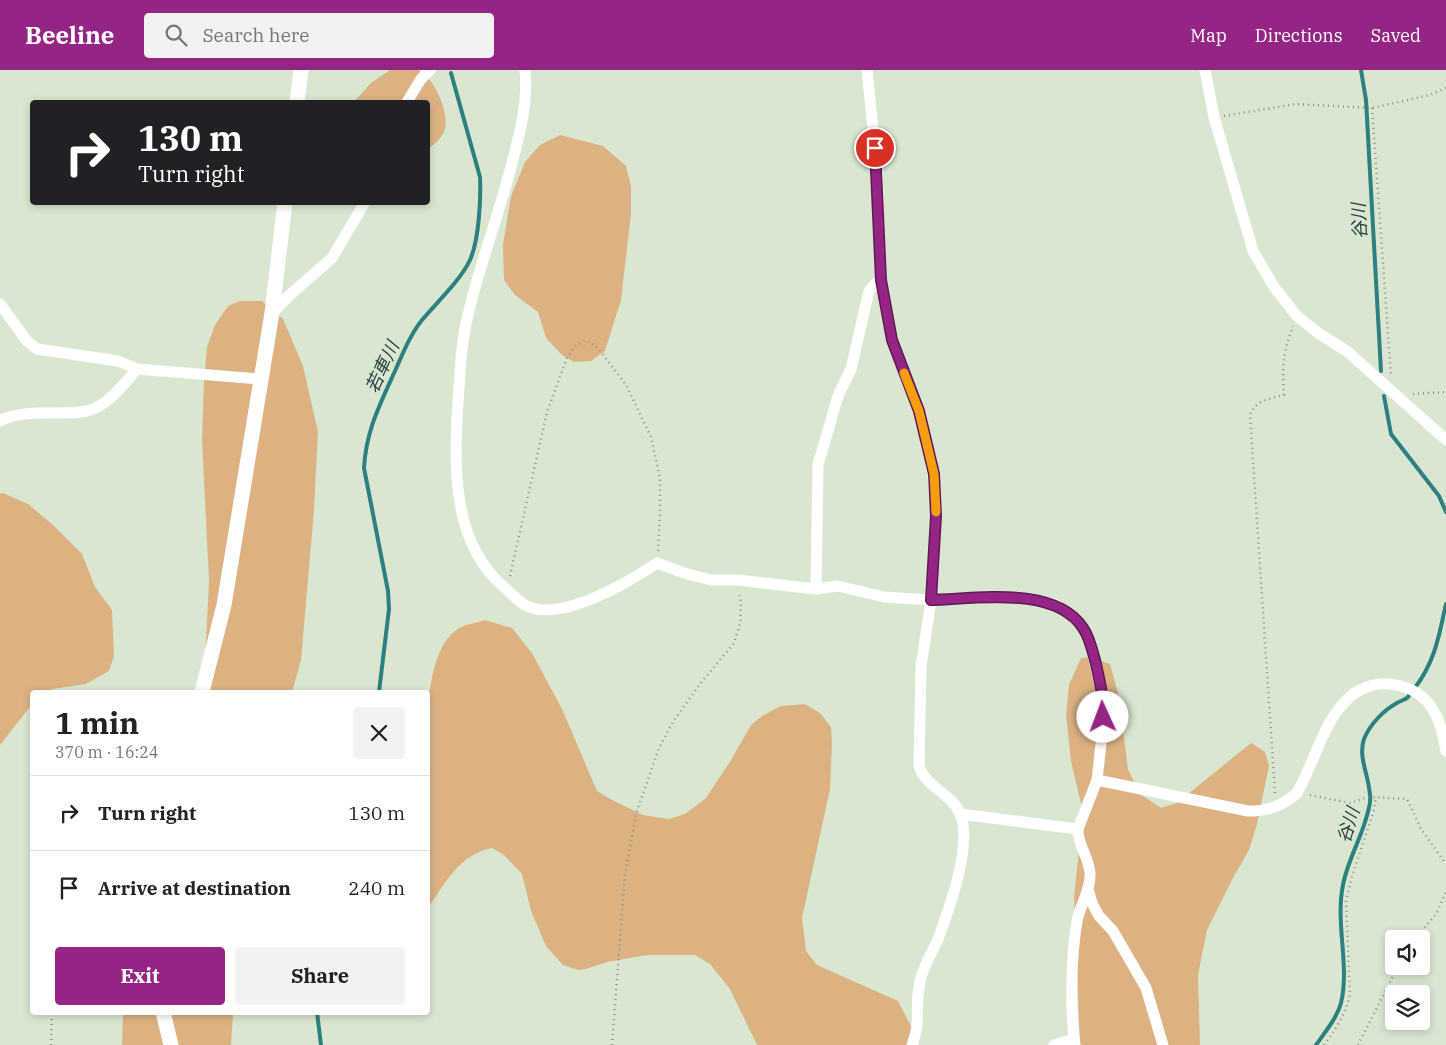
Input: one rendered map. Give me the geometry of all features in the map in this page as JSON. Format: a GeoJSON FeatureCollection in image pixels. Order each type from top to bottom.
{"type":"FeatureCollection","features":[{"type":"Feature","properties":{"kind":"street"},"geometry":{"type":"LineString","coordinates":[[297,100],[301,70]]}},
{"type":"Feature","properties":{"kind":"street"},"geometry":{"type":"LineString","coordinates":[[408,100],[421,79],[430,70]]}},
{"type":"Feature","properties":{"kind":"street"},"geometry":{"type":"LineString","coordinates":[[526,70],[527,90],[522,126],[468,316],[460,365],[455,467],[458,493],[469,538],[479,559],[494,579],[526,606],[545,610],[575,605],[609,592],[632,580],[657,563],[711,580],[737,580],[816,589],[838,586],[884,598],[931,600],[1017,597],[1054,604],[1070,614],[1084,628],[1092,650],[1104,700],[1097,780],[1077,836],[1090,873],[1088,889],[1079,914],[1074,941],[1072,1029],[1075,1042],[1054,1045]]}},
{"type":"Feature","properties":{"kind":"street"},"geometry":{"type":"LineString","coordinates":[[867,70],[877,168],[881,280],[892,340],[919,411],[934,474],[936,516],[931,600],[921,667],[919,766],[922,775],[949,798],[960,814],[964,833],[960,868],[937,940],[922,973],[917,993],[917,1027],[912,1045]]}},
{"type":"Feature","properties":{"kind":"street"},"geometry":{"type":"LineString","coordinates":[[1205,70],[1214,117],[1252,251],[1274,287],[1297,316],[1318,333],[1348,352],[1446,440]]}},
{"type":"Feature","properties":{"kind":"street"},"geometry":{"type":"LineString","coordinates":[[203,690],[224,605],[272,313],[286,205]]}},
{"type":"Feature","properties":{"kind":"street"},"geometry":{"type":"LineString","coordinates":[[272,313],[332,258],[363,205]]}},
{"type":"Feature","properties":{"kind":"street"},"geometry":{"type":"LineString","coordinates":[[816,589],[818,464],[838,396],[851,369],[869,291],[881,280]]}},
{"type":"Feature","properties":{"kind":"street"},"geometry":{"type":"LineString","coordinates":[[0,304],[27,341],[37,349],[118,361],[137,369],[260,379]]}},
{"type":"Feature","properties":{"kind":"street"},"geometry":{"type":"LineString","coordinates":[[0,421],[23,414],[89,411],[104,403],[124,385],[137,369]]}},
{"type":"Feature","properties":{"kind":"street"},"geometry":{"type":"LineString","coordinates":[[1097,780],[1248,811],[1261,811],[1276,807],[1297,793],[1338,710],[1352,695],[1362,689],[1375,685],[1393,684],[1413,691],[1431,706],[1441,725],[1446,751]]}},
{"type":"Feature","properties":{"kind":"street"},"geometry":{"type":"LineString","coordinates":[[960,814],[1078,829]]}},
{"type":"Feature","properties":{"kind":"street"},"geometry":{"type":"LineString","coordinates":[[1088,889],[1092,903],[1099,916],[1112,930],[1146,988],[1163,1045]]}},
{"type":"Feature","properties":{"kind":"street"},"geometry":{"type":"LineString","coordinates":[[164,1015],[171,1045]]}},
{"type":"Feature","properties":{"kind":"path"},"geometry":{"type":"LineString","coordinates":[[1214,117],[1296,104],[1326,104],[1371,108],[1430,94],[1446,88]]}},
{"type":"Feature","properties":{"kind":"path"},"geometry":{"type":"LineString","coordinates":[[1371,108],[1395,393],[1446,392]]}},
{"type":"Feature","properties":{"kind":"path"},"geometry":{"type":"LineString","coordinates":[[1276,807],[1250,416],[1253,408],[1259,402],[1284,395],[1282,370],[1286,345],[1297,316]]}},
{"type":"Feature","properties":{"kind":"path"},"geometry":{"type":"LineString","coordinates":[[506,590],[547,412],[567,358],[576,345],[586,340],[598,348],[626,385],[650,437],[660,479],[657,563]]}},
{"type":"Feature","properties":{"kind":"path"},"geometry":{"type":"LineString","coordinates":[[612,1045],[625,874],[636,814],[659,748],[673,722],[700,684],[734,643],[740,624],[741,602],[737,580]]}},
{"type":"Feature","properties":{"kind":"path"},"geometry":{"type":"LineString","coordinates":[[1297,793],[1350,803],[1368,796],[1408,799],[1421,829],[1446,864]]}},
{"type":"Feature","properties":{"kind":"path"},"geometry":{"type":"LineString","coordinates":[[1324,1045],[1347,1009],[1350,995],[1346,901],[1374,810],[1374,796]]}},
{"type":"Feature","properties":{"kind":"path"},"geometry":{"type":"LineString","coordinates":[[1423,930],[1436,914],[1446,892]]}},
{"type":"Feature","properties":{"kind":"path"},"geometry":{"type":"LineString","coordinates":[[1358,1045],[1393,975]]}},
{"type":"Feature","properties":{"kind":"path"},"geometry":{"type":"LineString","coordinates":[[51,1045],[52,1015]]}},
{"type":"Feature","properties":{"kind":"shaded area"},"geometry":{"type":"Polygon","coordinates":[[[390,70],[417,70],[423,73],[434,86],[443,105],[446,122],[442,135],[430,147],[430,100],[356,100],[371,83],[390,70]]]}},
{"type":"Feature","properties":{"kind":"shaded area"},"geometry":{"type":"Polygon","coordinates":[[[560,135],[603,146],[626,166],[631,186],[631,214],[621,300],[605,351],[591,361],[574,362],[562,355],[546,338],[538,312],[515,295],[504,280],[503,245],[511,196],[525,162],[540,145],[560,135]]]}},
{"type":"Feature","properties":{"kind":"shaded area"},"geometry":{"type":"Polygon","coordinates":[[[240,301],[262,301],[283,319],[303,366],[318,432],[314,510],[301,660],[293,690],[199,690],[205,663],[209,581],[202,440],[204,382],[207,347],[215,325],[228,306],[240,301]]]}},
{"type":"Feature","properties":{"kind":"shaded area"},"geometry":{"type":"Polygon","coordinates":[[[3,493],[28,504],[54,526],[82,554],[95,587],[112,610],[114,656],[109,671],[86,684],[51,690],[30,690],[30,707],[0,745],[0,494],[3,493]]]}},
{"type":"Feature","properties":{"kind":"shaded area"},"geometry":{"type":"Polygon","coordinates":[[[485,620],[512,628],[532,653],[562,709],[597,791],[643,815],[669,819],[685,814],[706,798],[751,725],[762,716],[781,706],[805,704],[820,713],[831,727],[830,789],[802,918],[806,951],[817,965],[898,1001],[918,1040],[916,1045],[757,1045],[730,989],[710,964],[695,955],[647,955],[607,962],[578,970],[563,965],[546,946],[531,911],[522,874],[504,855],[492,848],[471,856],[462,863],[447,880],[430,905],[430,690],[440,651],[451,634],[462,627],[485,620]]]}},
{"type":"Feature","properties":{"kind":"shaded area"},"geometry":{"type":"Polygon","coordinates":[[[1089,657],[1110,664],[1118,693],[1128,769],[1140,794],[1161,808],[1177,803],[1251,743],[1265,752],[1269,766],[1257,824],[1249,850],[1207,930],[1198,975],[1200,1045],[1080,1045],[1074,898],[1083,812],[1071,761],[1066,715],[1069,685],[1081,658],[1089,657]]]}},
{"type":"Feature","properties":{"kind":"shaded area"},"geometry":{"type":"Polygon","coordinates":[[[123,1015],[233,1015],[231,1045],[122,1045],[123,1015]]]}},
{"type":"Feature","properties":{"kind":"waterway","name":"谷川"},"geometry":{"type":"LineString","coordinates":[[1361,70],[1366,100],[1381,371]]}},
{"type":"Feature","properties":{"kind":"waterway","name":"若車川"},"geometry":{"type":"LineString","coordinates":[[379,690],[389,609],[388,591],[364,468],[365,455],[379,406],[410,338],[422,320],[466,268],[476,242],[479,219],[480,177],[451,73]]}},
{"type":"Feature","properties":{"kind":"waterway","name":"谷川"},"geometry":{"type":"LineString","coordinates":[[1384,396],[1391,434],[1439,496],[1446,512]]}},
{"type":"Feature","properties":{"kind":"waterway","name":"谷川"},"geometry":{"type":"LineString","coordinates":[[1316,1045],[1337,1014],[1341,1003],[1344,974],[1341,914],[1343,885],[1365,823],[1370,802],[1369,786],[1362,754],[1364,739],[1378,718],[1392,706],[1407,698],[1421,679],[1432,659],[1446,604]]}},
{"type":"Feature","properties":{"kind":"waterway","name":"若車川"},"geometry":{"type":"LineString","coordinates":[[317,1015],[321,1045]]}},
{"type":"Feature","properties":{"kind":"slow traffic"},"geometry":{"type":"LineString","coordinates":[[904,373],[919,411],[934,474],[936,512]]}},
{"type":"Feature","properties":{"kind":"route"},"geometry":{"type":"LineString","coordinates":[[875,148],[881,280],[892,340],[919,411],[934,474],[936,516],[931,600],[1017,597],[1054,604],[1070,614],[1084,628],[1092,650],[1104,700],[1103,717]]}}]}
